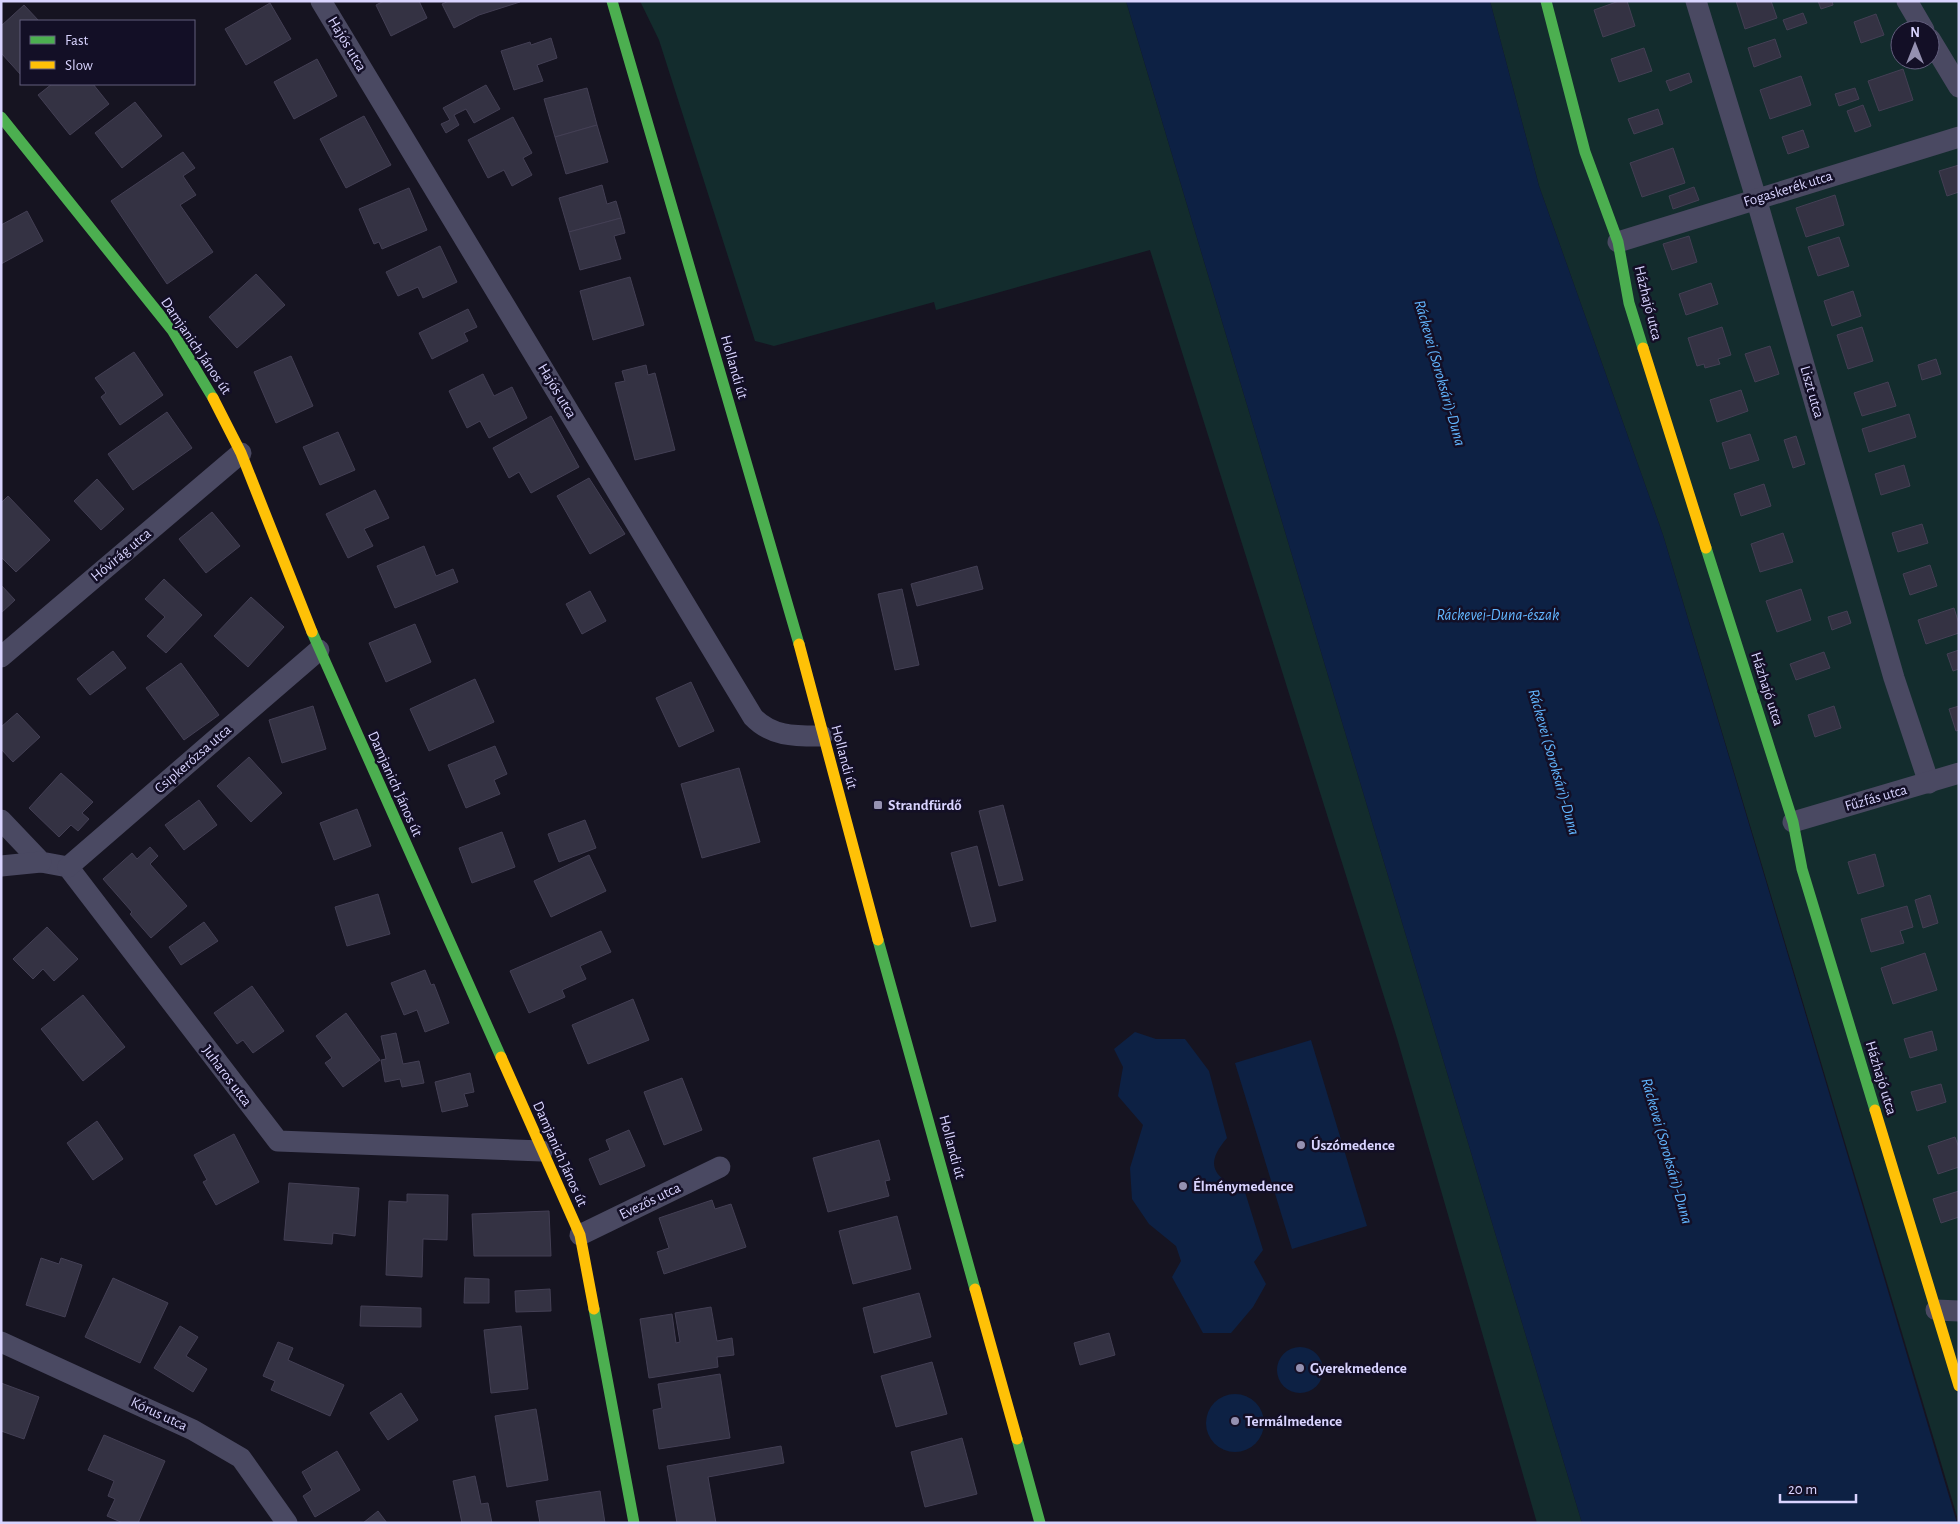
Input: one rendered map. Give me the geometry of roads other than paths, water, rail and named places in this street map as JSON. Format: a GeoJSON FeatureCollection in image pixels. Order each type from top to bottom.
{"type":"FeatureCollection","features":[{"type":"Feature","properties":{"kind":"street","name":"Hajós utca"},"geometry":{"type":"LineString","coordinates":[[321,1],[753,717],[761,726],[776,733],[822,736]]}},
{"type":"Feature","properties":{"kind":"street","name":"Hollandi út"},"geometry":{"type":"LineString","coordinates":[[612,1],[810,684],[822,736],[1040,1523]]}},
{"type":"Feature","properties":{"kind":"street","name":"Házhajó utca"},"geometry":{"type":"LineString","coordinates":[[1546,1],[1585,152],[1618,242],[1629,303],[1793,822],[1802,869],[1959,1386]]}},
{"type":"Feature","properties":{"kind":"street","name":"Liszt utca"},"geometry":{"type":"LineString","coordinates":[[1696,1],[1756,198],[1894,678],[1929,782]]}},
{"type":"Feature","properties":{"kind":"street"},"geometry":{"type":"LineString","coordinates":[[1907,1],[1918,20]]}},
{"type":"Feature","properties":{"kind":"street"},"geometry":{"type":"LineString","coordinates":[[1940,56],[1959,87]]}},
{"type":"Feature","properties":{"kind":"street","name":"Damjanich János út"},"geometry":{"type":"LineString","coordinates":[[1,117],[172,330],[220,408],[241,453],[319,650],[580,1235],[634,1523]]}},
{"type":"Feature","properties":{"kind":"street","name":"Fogaskerék utca"},"geometry":{"type":"LineString","coordinates":[[1618,242],[1959,137]]}},
{"type":"Feature","properties":{"kind":"street","name":"Hóvirág utca"},"geometry":{"type":"LineString","coordinates":[[1,658],[241,453]]}},
{"type":"Feature","properties":{"kind":"street","name":"Csipkerózsa utca"},"geometry":{"type":"LineString","coordinates":[[68,868],[319,650]]}},
{"type":"Feature","properties":{"kind":"street","name":"Fűzfás utca"},"geometry":{"type":"LineString","coordinates":[[1793,822],[1959,773]]}},
{"type":"Feature","properties":{"kind":"street"},"geometry":{"type":"LineString","coordinates":[[1,820],[41,862]]}},
{"type":"Feature","properties":{"kind":"street"},"geometry":{"type":"LineString","coordinates":[[1,866],[41,862],[68,868]]}},
{"type":"Feature","properties":{"kind":"street","name":"Juharos utca"},"geometry":{"type":"LineString","coordinates":[[68,868],[278,1141],[542,1152]]}},
{"type":"Feature","properties":{"kind":"street","name":"Evezős utca"},"geometry":{"type":"LineString","coordinates":[[580,1235],[720,1167]]}},
{"type":"Feature","properties":{"kind":"street"},"geometry":{"type":"LineString","coordinates":[[1936,1310],[1959,1311]]}},
{"type":"Feature","properties":{"kind":"street","name":"Kórus utca"},"geometry":{"type":"LineString","coordinates":[[1,1342],[194,1430],[241,1458],[288,1523]]}},
{"type":"Feature","properties":{"kind":"water","name":"Ráckevei-Duna-észak"},"geometry":{"type":"Polygon","coordinates":[[[1126,1],[1490,1],[1539,186],[1663,535],[1957,1523],[1582,1523],[1126,1]]]}},
{"type":"Feature","properties":{"kind":"water","name":"Élménymedence"},"geometry":{"type":"Polygon","coordinates":[[[1135,1032],[1156,1039],[1185,1039],[1209,1071],[1227,1138],[1219,1148],[1214,1164],[1216,1171],[1226,1182],[1245,1192],[1263,1250],[1254,1262],[1266,1284],[1253,1307],[1231,1333],[1203,1333],[1172,1277],[1181,1261],[1176,1246],[1149,1224],[1132,1199],[1130,1168],[1143,1125],[1118,1096],[1123,1067],[1114,1049],[1135,1032]]]}},
{"type":"Feature","properties":{"kind":"water","name":"Úszómedence"},"geometry":{"type":"Polygon","coordinates":[[[1311,1040],[1367,1226],[1292,1249],[1235,1063],[1311,1040]]]}},
{"type":"Feature","properties":{"kind":"water","name":"Gyerekmedence"},"geometry":{"type":"Polygon","coordinates":[[[1300,1347],[1313,1351],[1319,1357],[1323,1370],[1319,1383],[1313,1389],[1300,1393],[1287,1389],[1281,1383],[1277,1370],[1281,1357],[1287,1351],[1300,1347]]]}},
{"type":"Feature","properties":{"kind":"water","name":"Termálmedence"},"geometry":{"type":"Polygon","coordinates":[[[1229,1394],[1241,1394],[1256,1402],[1264,1417],[1264,1429],[1256,1444],[1241,1452],[1229,1452],[1214,1444],[1206,1429],[1206,1417],[1214,1402],[1229,1394]]]}},
{"type":"Feature","properties":{"kind":"place","name":"Strandfürdő"},"geometry":{"type":"Point","coordinates":[878,805]}},
{"type":"Feature","properties":{"kind":"place","name":"Úszómedence"},"geometry":{"type":"Point","coordinates":[1301,1145]}},
{"type":"Feature","properties":{"kind":"place","name":"Élménymedence"},"geometry":{"type":"Point","coordinates":[1183,1186]}},
{"type":"Feature","properties":{"kind":"place","name":"Gyerekmedence"},"geometry":{"type":"Point","coordinates":[1300,1368]}},
{"type":"Feature","properties":{"kind":"place","name":"Termálmedence"},"geometry":{"type":"Point","coordinates":[1235,1421]}},
{"type":"Feature","properties":{"kind":"water label","name":"Ráckevei (Soroksári)-Duna"},"geometry":{"type":"Point","coordinates":[1440,373]}},
{"type":"Feature","properties":{"kind":"water label","name":"Ráckevei (Soroksári)-Duna"},"geometry":{"type":"Point","coordinates":[1554,762]}},
{"type":"Feature","properties":{"kind":"water label","name":"Ráckevei (Soroksári)-Duna"},"geometry":{"type":"Point","coordinates":[1667,1151]}}]}
